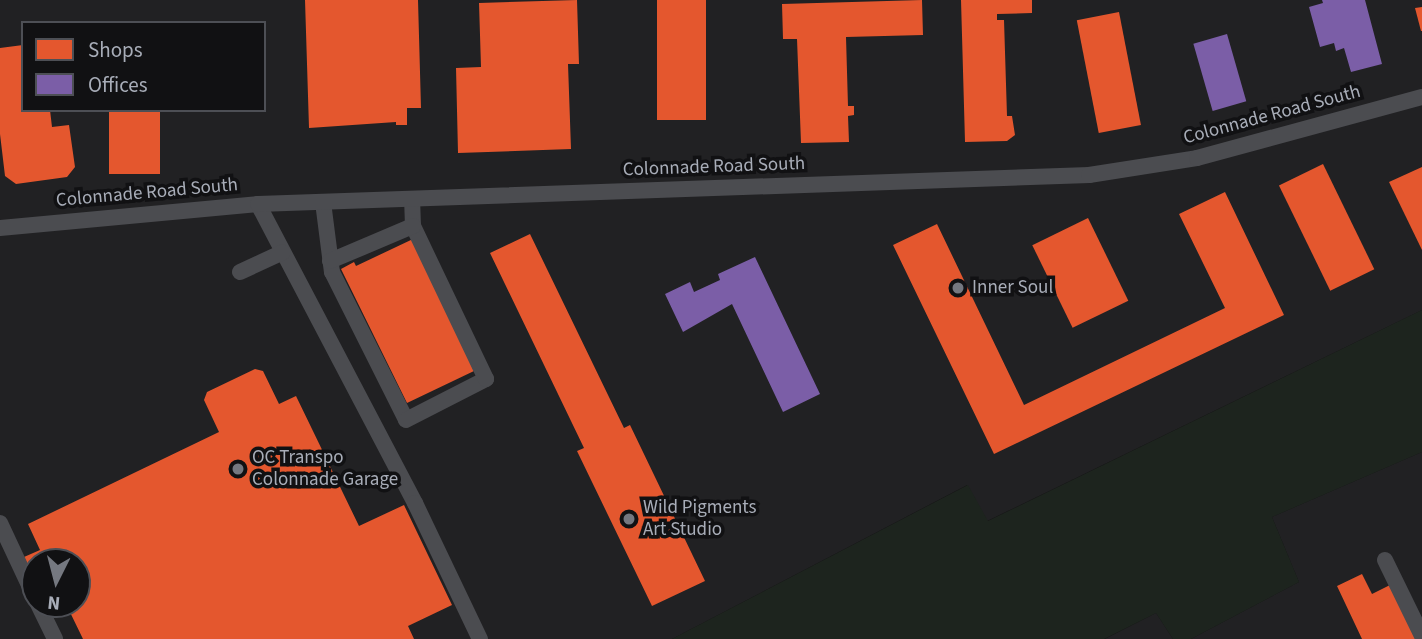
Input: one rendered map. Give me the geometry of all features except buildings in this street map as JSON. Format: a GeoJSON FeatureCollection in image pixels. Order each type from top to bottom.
{"type":"FeatureCollection","features":[{"type":"Feature","properties":{"kind":"street","name":"Colonnade Road South"},"geometry":{"type":"LineString","coordinates":[[0,228],[258,204],[1089,175],[1197,158],[1422,97]]}},
{"type":"Feature","properties":{"kind":"street"},"geometry":{"type":"LineString","coordinates":[[323,202],[332,272],[406,420],[486,379],[413,226],[412,199]]}},
{"type":"Feature","properties":{"kind":"street"},"geometry":{"type":"LineString","coordinates":[[258,204],[415,503],[480,639]]}},
{"type":"Feature","properties":{"kind":"street"},"geometry":{"type":"LineString","coordinates":[[330,261],[413,226]]}},
{"type":"Feature","properties":{"kind":"street"},"geometry":{"type":"LineString","coordinates":[[240,272],[283,252]]}},
{"type":"Feature","properties":{"kind":"street"},"geometry":{"type":"LineString","coordinates":[[0,523],[21,568]]}},
{"type":"Feature","properties":{"kind":"street"},"geometry":{"type":"LineString","coordinates":[[1385,560],[1422,636]]}},
{"type":"Feature","properties":{"kind":"street"},"geometry":{"type":"LineString","coordinates":[[45,618],[55,639]]}},
{"type":"Feature","properties":{"kind":"shaded area"},"geometry":{"type":"Polygon","coordinates":[[[0,0],[1422,0],[1422,310],[987,521],[967,485],[672,639],[0,639],[0,0]]]}},
{"type":"Feature","properties":{"kind":"shaded area"},"geometry":{"type":"Polygon","coordinates":[[[1422,310],[1422,452],[1272,517],[1299,582],[1191,639],[1173,639],[1156,613],[1104,639],[672,639],[968,485],[988,521],[1422,310]]]}},
{"type":"Feature","properties":{"kind":"shaded area"},"geometry":{"type":"Polygon","coordinates":[[[1422,452],[1422,639],[1191,639],[1299,582],[1272,517],[1422,452]]]}},
{"type":"Feature","properties":{"kind":"shaded area"},"geometry":{"type":"Polygon","coordinates":[[[1156,613],[1173,639],[1105,639],[1156,613]]]}},
{"type":"Feature","properties":{"kind":"place","name":"Inner Soul"},"geometry":{"type":"Point","coordinates":[958,288]}},
{"type":"Feature","properties":{"kind":"place","name":"OC Transpo Colonnade Garage"},"geometry":{"type":"Point","coordinates":[238,469]}},
{"type":"Feature","properties":{"kind":"place","name":"Wild Pigments Art Studio"},"geometry":{"type":"Point","coordinates":[629,519]}}]}
